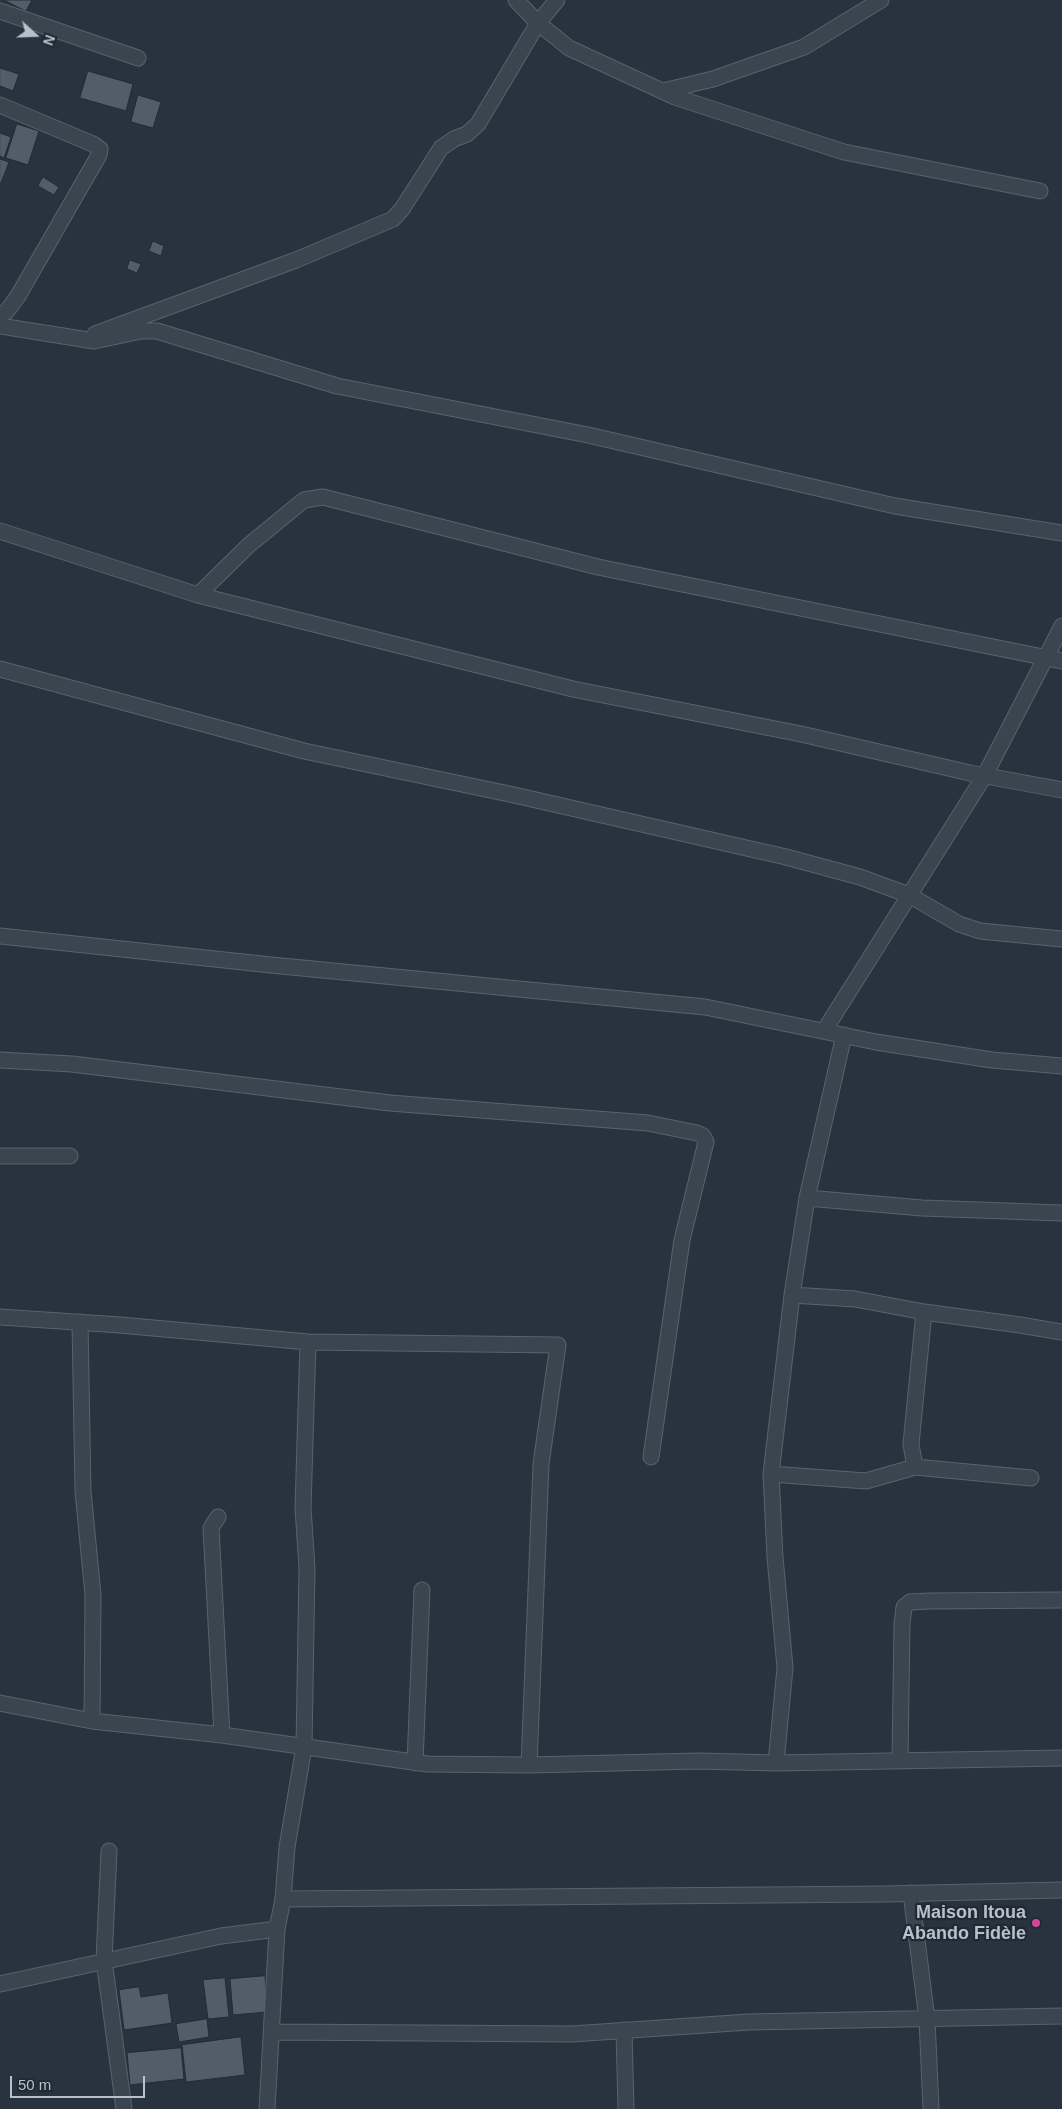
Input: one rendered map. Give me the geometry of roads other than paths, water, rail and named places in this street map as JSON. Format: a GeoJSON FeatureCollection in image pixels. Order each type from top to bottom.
{"type":"FeatureCollection","features":[{"type":"Feature","properties":{"kind":"street"},"geometry":{"type":"LineString","coordinates":[[516,0],[538,23],[569,48],[663,91],[844,152],[1040,190]]}},
{"type":"Feature","properties":{"kind":"street"},"geometry":{"type":"LineString","coordinates":[[80,340],[296,260],[393,219],[402,209],[442,148],[467,134],[478,124],[538,23],[556,0]]}},
{"type":"Feature","properties":{"kind":"street"},"geometry":{"type":"LineString","coordinates":[[663,91],[713,79],[804,47],[881,0]]}},
{"type":"Feature","properties":{"kind":"street"},"geometry":{"type":"LineString","coordinates":[[0,11],[138,58]]}},
{"type":"Feature","properties":{"kind":"street"},"geometry":{"type":"LineString","coordinates":[[0,105],[93,144],[100,149],[100,154],[18,296],[7,311],[0,316]]}},
{"type":"Feature","properties":{"kind":"street"},"geometry":{"type":"LineString","coordinates":[[0,326],[80,340],[104,340],[141,331],[157,331],[337,386],[588,435],[895,506],[1062,533]]}},
{"type":"Feature","properties":{"kind":"street"},"geometry":{"type":"LineString","coordinates":[[198,596],[249,545],[304,500],[323,497],[598,567],[1062,661]]}},
{"type":"Feature","properties":{"kind":"street"},"geometry":{"type":"LineString","coordinates":[[0,531],[198,596],[573,689],[801,734],[984,775],[1062,790]]}},
{"type":"Feature","properties":{"kind":"street"},"geometry":{"type":"LineString","coordinates":[[824,1032],[984,775],[1047,658],[1062,626]]}},
{"type":"Feature","properties":{"kind":"street"},"geometry":{"type":"LineString","coordinates":[[0,670],[304,750],[514,795],[786,857],[860,877],[909,895],[959,924],[980,931],[1062,939]]}},
{"type":"Feature","properties":{"kind":"street"},"geometry":{"type":"LineString","coordinates":[[0,936],[271,965],[706,1007],[824,1032],[992,1060],[1062,1066]]}},
{"type":"Feature","properties":{"kind":"street"},"geometry":{"type":"LineString","coordinates":[[776,1763],[785,1668],[775,1557],[771,1474],[792,1295],[807,1198],[844,1035]]}},
{"type":"Feature","properties":{"kind":"street"},"geometry":{"type":"LineString","coordinates":[[0,1060],[72,1064],[390,1103],[648,1123],[697,1133],[703,1136],[706,1142],[682,1240],[651,1457]]}},
{"type":"Feature","properties":{"kind":"street"},"geometry":{"type":"LineString","coordinates":[[0,1156],[70,1156]]}},
{"type":"Feature","properties":{"kind":"street"},"geometry":{"type":"LineString","coordinates":[[807,1198],[922,1208],[1062,1213]]}},
{"type":"Feature","properties":{"kind":"street"},"geometry":{"type":"LineString","coordinates":[[792,1295],[855,1299],[924,1312],[1062,1332]]}},
{"type":"Feature","properties":{"kind":"street"},"geometry":{"type":"LineString","coordinates":[[914,1468],[911,1444],[924,1312]]}},
{"type":"Feature","properties":{"kind":"street"},"geometry":{"type":"LineString","coordinates":[[0,1317],[308,1342],[558,1345],[541,1464],[529,1765]]}},
{"type":"Feature","properties":{"kind":"street"},"geometry":{"type":"LineString","coordinates":[[80,1322],[83,1491],[94,1595],[92,1721]]}},
{"type":"Feature","properties":{"kind":"street"},"geometry":{"type":"LineString","coordinates":[[267,2109],[273,2032],[277,1929],[283,1899],[287,1846],[304,1746],[307,1568],[303,1508],[308,1342]]}},
{"type":"Feature","properties":{"kind":"street"},"geometry":{"type":"LineString","coordinates":[[771,1474],[866,1481],[914,1468],[1031,1478]]}},
{"type":"Feature","properties":{"kind":"street"},"geometry":{"type":"LineString","coordinates":[[218,1517],[211,1528],[222,1735]]}},
{"type":"Feature","properties":{"kind":"street"},"geometry":{"type":"LineString","coordinates":[[415,1763],[422,1590]]}},
{"type":"Feature","properties":{"kind":"street"},"geometry":{"type":"LineString","coordinates":[[900,1760],[902,1624],[904,1607],[910,1602],[930,1601],[1062,1600]]}},
{"type":"Feature","properties":{"kind":"street"},"geometry":{"type":"LineString","coordinates":[[0,1703],[92,1721],[222,1735],[415,1763],[529,1765],[699,1761],[776,1763],[1062,1758]]}},
{"type":"Feature","properties":{"kind":"street"},"geometry":{"type":"LineString","coordinates":[[109,1851],[104,1960],[124,2109]]}},
{"type":"Feature","properties":{"kind":"street"},"geometry":{"type":"LineString","coordinates":[[283,1899],[1062,1890]]}},
{"type":"Feature","properties":{"kind":"street"},"geometry":{"type":"LineString","coordinates":[[911,1893],[927,2019],[931,2109]]}},
{"type":"Feature","properties":{"kind":"street"},"geometry":{"type":"LineString","coordinates":[[0,1984],[220,1936],[277,1929]]}},
{"type":"Feature","properties":{"kind":"street"},"geometry":{"type":"LineString","coordinates":[[273,2032],[572,2034],[749,2022],[1062,2016]]}},
{"type":"Feature","properties":{"kind":"street"},"geometry":{"type":"LineString","coordinates":[[624,2030],[626,2109]]}},
{"type":"Feature","properties":{"kind":"place","name":"Maison Itoua Abando Fidèle"},"geometry":{"type":"Point","coordinates":[1036,1923]}}]}
